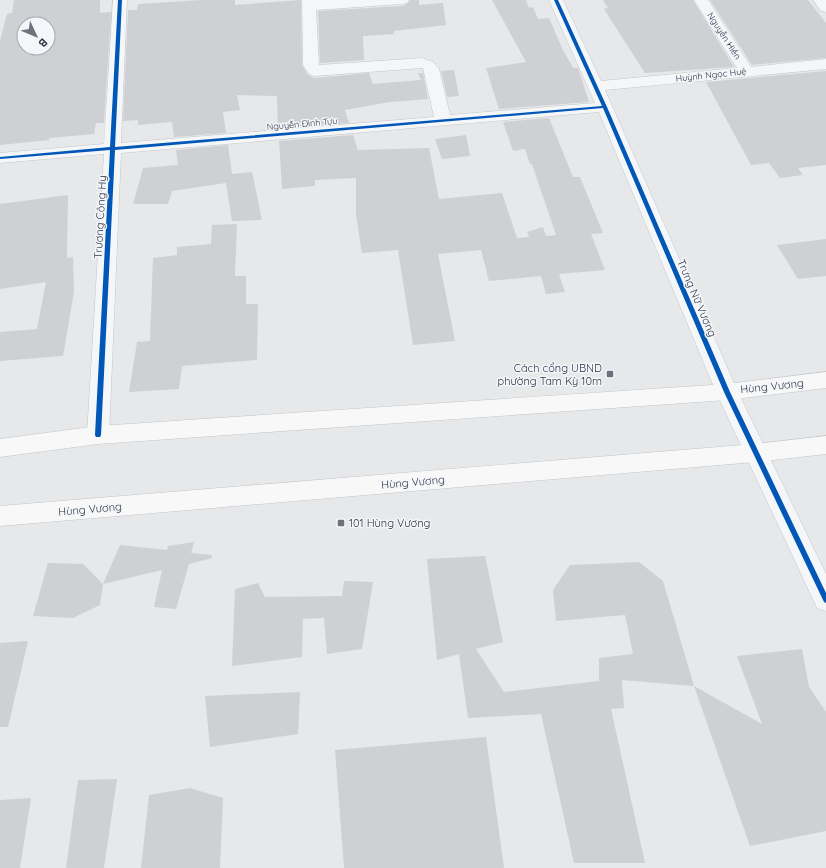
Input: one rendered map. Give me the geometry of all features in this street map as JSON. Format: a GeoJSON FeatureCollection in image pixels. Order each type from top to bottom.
{"type":"FeatureCollection","features":[{"type":"Feature","properties":{"kind":"main road","name":"Hùng Vương"},"geometry":{"type":"LineString","coordinates":[[0,448],[98,435],[727,392],[826,380]]}},
{"type":"Feature","properties":{"kind":"main road","name":"Hùng Vương"},"geometry":{"type":"LineString","coordinates":[[0,516],[755,453],[826,445]]}},
{"type":"Feature","properties":{"kind":"street","name":"Trương Công Hy"},"geometry":{"type":"LineString","coordinates":[[98,435],[120,0]]}},
{"type":"Feature","properties":{"kind":"street"},"geometry":{"type":"LineString","coordinates":[[402,0],[309,3],[311,65],[314,71],[422,63],[428,64],[443,121]]}},
{"type":"Feature","properties":{"kind":"street","name":"Trưng Nữ Vương"},"geometry":{"type":"LineString","coordinates":[[556,0],[605,107],[727,392],[826,600]]}},
{"type":"Feature","properties":{"kind":"street","name":"Nguyễn Hiền"},"geometry":{"type":"LineString","coordinates":[[701,0],[747,72]]}},
{"type":"Feature","properties":{"kind":"street"},"geometry":{"type":"LineString","coordinates":[[820,0],[826,8]]}},
{"type":"Feature","properties":{"kind":"street","name":"Huỳnh Ngọc Huệ"},"geometry":{"type":"LineString","coordinates":[[595,86],[826,64]]}},
{"type":"Feature","properties":{"kind":"street","name":"Nguyễn Đình Tựu"},"geometry":{"type":"LineString","coordinates":[[0,158],[605,107]]}},
{"type":"Feature","properties":{"kind":"building"},"geometry":{"type":"Polygon","coordinates":[[[14,0],[100,0],[100,13],[111,12],[104,123],[96,123],[94,134],[49,138],[49,140],[0,145],[0,41],[7,14],[12,13],[14,0]]]}},
{"type":"Feature","properties":{"kind":"building"},"geometry":{"type":"Polygon","coordinates":[[[202,0],[235,0],[235,5],[301,0],[302,65],[308,75],[314,78],[369,73],[373,84],[421,80],[418,73],[423,73],[428,99],[390,102],[345,110],[349,123],[278,128],[277,96],[237,95],[240,110],[223,112],[226,133],[174,137],[172,122],[138,125],[138,120],[123,121],[128,10],[137,10],[138,4],[202,0]]]}},
{"type":"Feature","properties":{"kind":"building"},"geometry":{"type":"Polygon","coordinates":[[[410,0],[419,0],[419,5],[443,3],[446,25],[394,31],[394,34],[363,36],[364,60],[320,63],[318,11],[402,6],[407,4],[410,0]]]}},
{"type":"Feature","properties":{"kind":"building"},"geometry":{"type":"Polygon","coordinates":[[[492,0],[526,0],[529,8],[533,7],[538,19],[549,18],[562,48],[573,68],[578,68],[589,102],[499,109],[486,68],[526,62],[492,0]]]}},
{"type":"Feature","properties":{"kind":"building"},"geometry":{"type":"Polygon","coordinates":[[[603,0],[693,0],[734,67],[645,73],[604,9],[608,8],[603,0]]]}},
{"type":"Feature","properties":{"kind":"building"},"geometry":{"type":"Polygon","coordinates":[[[710,0],[808,0],[826,23],[826,58],[752,65],[710,0]]]}},
{"type":"Feature","properties":{"kind":"building"},"geometry":{"type":"Polygon","coordinates":[[[454,70],[459,96],[447,97],[441,71],[454,70]]]}},
{"type":"Feature","properties":{"kind":"building"},"geometry":{"type":"Polygon","coordinates":[[[826,71],[826,165],[798,168],[803,175],[780,178],[769,163],[751,165],[706,82],[826,71]]]}},
{"type":"Feature","properties":{"kind":"building"},"geometry":{"type":"Polygon","coordinates":[[[549,118],[573,177],[580,177],[603,233],[591,234],[605,270],[559,274],[565,292],[546,294],[541,276],[489,281],[481,250],[438,254],[455,341],[413,345],[398,250],[362,253],[356,215],[356,178],[315,180],[315,186],[282,189],[279,141],[353,135],[358,150],[429,148],[439,199],[502,193],[517,238],[529,237],[527,232],[543,227],[546,236],[556,235],[532,164],[530,164],[525,149],[513,151],[503,122],[549,118]]]}},
{"type":"Feature","properties":{"kind":"building"},"geometry":{"type":"Polygon","coordinates":[[[466,135],[470,156],[442,159],[435,139],[466,135]]]}},
{"type":"Feature","properties":{"kind":"building"},"geometry":{"type":"Polygon","coordinates":[[[228,145],[232,174],[252,172],[262,220],[232,221],[226,183],[172,191],[168,204],[133,204],[143,168],[178,165],[176,150],[228,145]]]}},
{"type":"Feature","properties":{"kind":"building"},"geometry":{"type":"Polygon","coordinates":[[[68,195],[67,258],[73,257],[74,292],[63,356],[0,361],[0,332],[37,329],[46,282],[0,289],[0,204],[68,195]]]}},
{"type":"Feature","properties":{"kind":"building"},"geometry":{"type":"Polygon","coordinates":[[[237,224],[235,276],[246,276],[246,304],[258,304],[257,360],[182,366],[179,389],[129,392],[137,342],[150,341],[153,258],[177,255],[177,247],[211,244],[212,225],[237,224]]]}},
{"type":"Feature","properties":{"kind":"building"},"geometry":{"type":"Polygon","coordinates":[[[826,239],[826,276],[798,279],[777,245],[826,239]]]}},
{"type":"Feature","properties":{"kind":"building"},"geometry":{"type":"Polygon","coordinates":[[[194,542],[191,553],[212,555],[212,558],[189,564],[176,609],[154,607],[162,570],[103,584],[120,545],[167,550],[168,546],[194,542]]]}},
{"type":"Feature","properties":{"kind":"building"},"geometry":{"type":"Polygon","coordinates":[[[485,556],[503,642],[476,649],[504,692],[599,681],[599,658],[633,654],[625,615],[556,621],[553,590],[570,565],[639,562],[663,581],[694,686],[622,680],[624,708],[611,709],[645,863],[574,863],[541,714],[468,718],[459,654],[437,660],[427,559],[485,556]]]}},
{"type":"Feature","properties":{"kind":"building"},"geometry":{"type":"Polygon","coordinates":[[[48,563],[83,564],[103,584],[100,605],[73,618],[33,616],[48,563]]]}},
{"type":"Feature","properties":{"kind":"building"},"geometry":{"type":"Polygon","coordinates":[[[344,581],[373,582],[362,649],[327,654],[324,618],[303,619],[302,657],[232,666],[235,589],[258,583],[265,597],[342,596],[344,581]]]}},
{"type":"Feature","properties":{"kind":"building"},"geometry":{"type":"Polygon","coordinates":[[[28,641],[8,727],[0,727],[0,643],[28,641]]]}},
{"type":"Feature","properties":{"kind":"building"},"geometry":{"type":"Polygon","coordinates":[[[802,649],[809,687],[826,712],[826,831],[750,846],[694,686],[762,724],[737,656],[802,649]]]}},
{"type":"Feature","properties":{"kind":"building"},"geometry":{"type":"Polygon","coordinates":[[[300,692],[298,734],[210,747],[205,696],[300,692]]]}},
{"type":"Feature","properties":{"kind":"building"},"geometry":{"type":"Polygon","coordinates":[[[486,737],[504,868],[344,868],[335,750],[486,737]]]}},
{"type":"Feature","properties":{"kind":"building"},"geometry":{"type":"Polygon","coordinates":[[[117,779],[104,868],[66,868],[78,780],[117,779]]]}},
{"type":"Feature","properties":{"kind":"building"},"geometry":{"type":"Polygon","coordinates":[[[190,788],[223,798],[220,868],[141,868],[149,795],[190,788]]]}},
{"type":"Feature","properties":{"kind":"building"},"geometry":{"type":"Polygon","coordinates":[[[31,798],[20,868],[0,868],[0,800],[31,798]]]}},
{"type":"Feature","properties":{"kind":"cycle path"},"geometry":{"type":"LineString","coordinates":[[98,435],[120,0]]}},
{"type":"Feature","properties":{"kind":"cycle path"},"geometry":{"type":"LineString","coordinates":[[556,0],[605,107],[727,392],[826,600]]}},
{"type":"Feature","properties":{"kind":"cycle path"},"geometry":{"type":"LineString","coordinates":[[0,158],[605,107]]}},
{"type":"Feature","properties":{"kind":"place","name":"Cách cổng UBND phường Tam Kỳ 10m"},"geometry":{"type":"Point","coordinates":[610,374]}},
{"type":"Feature","properties":{"kind":"place","name":"101 Hùng Vương"},"geometry":{"type":"Point","coordinates":[341,523]}}]}
